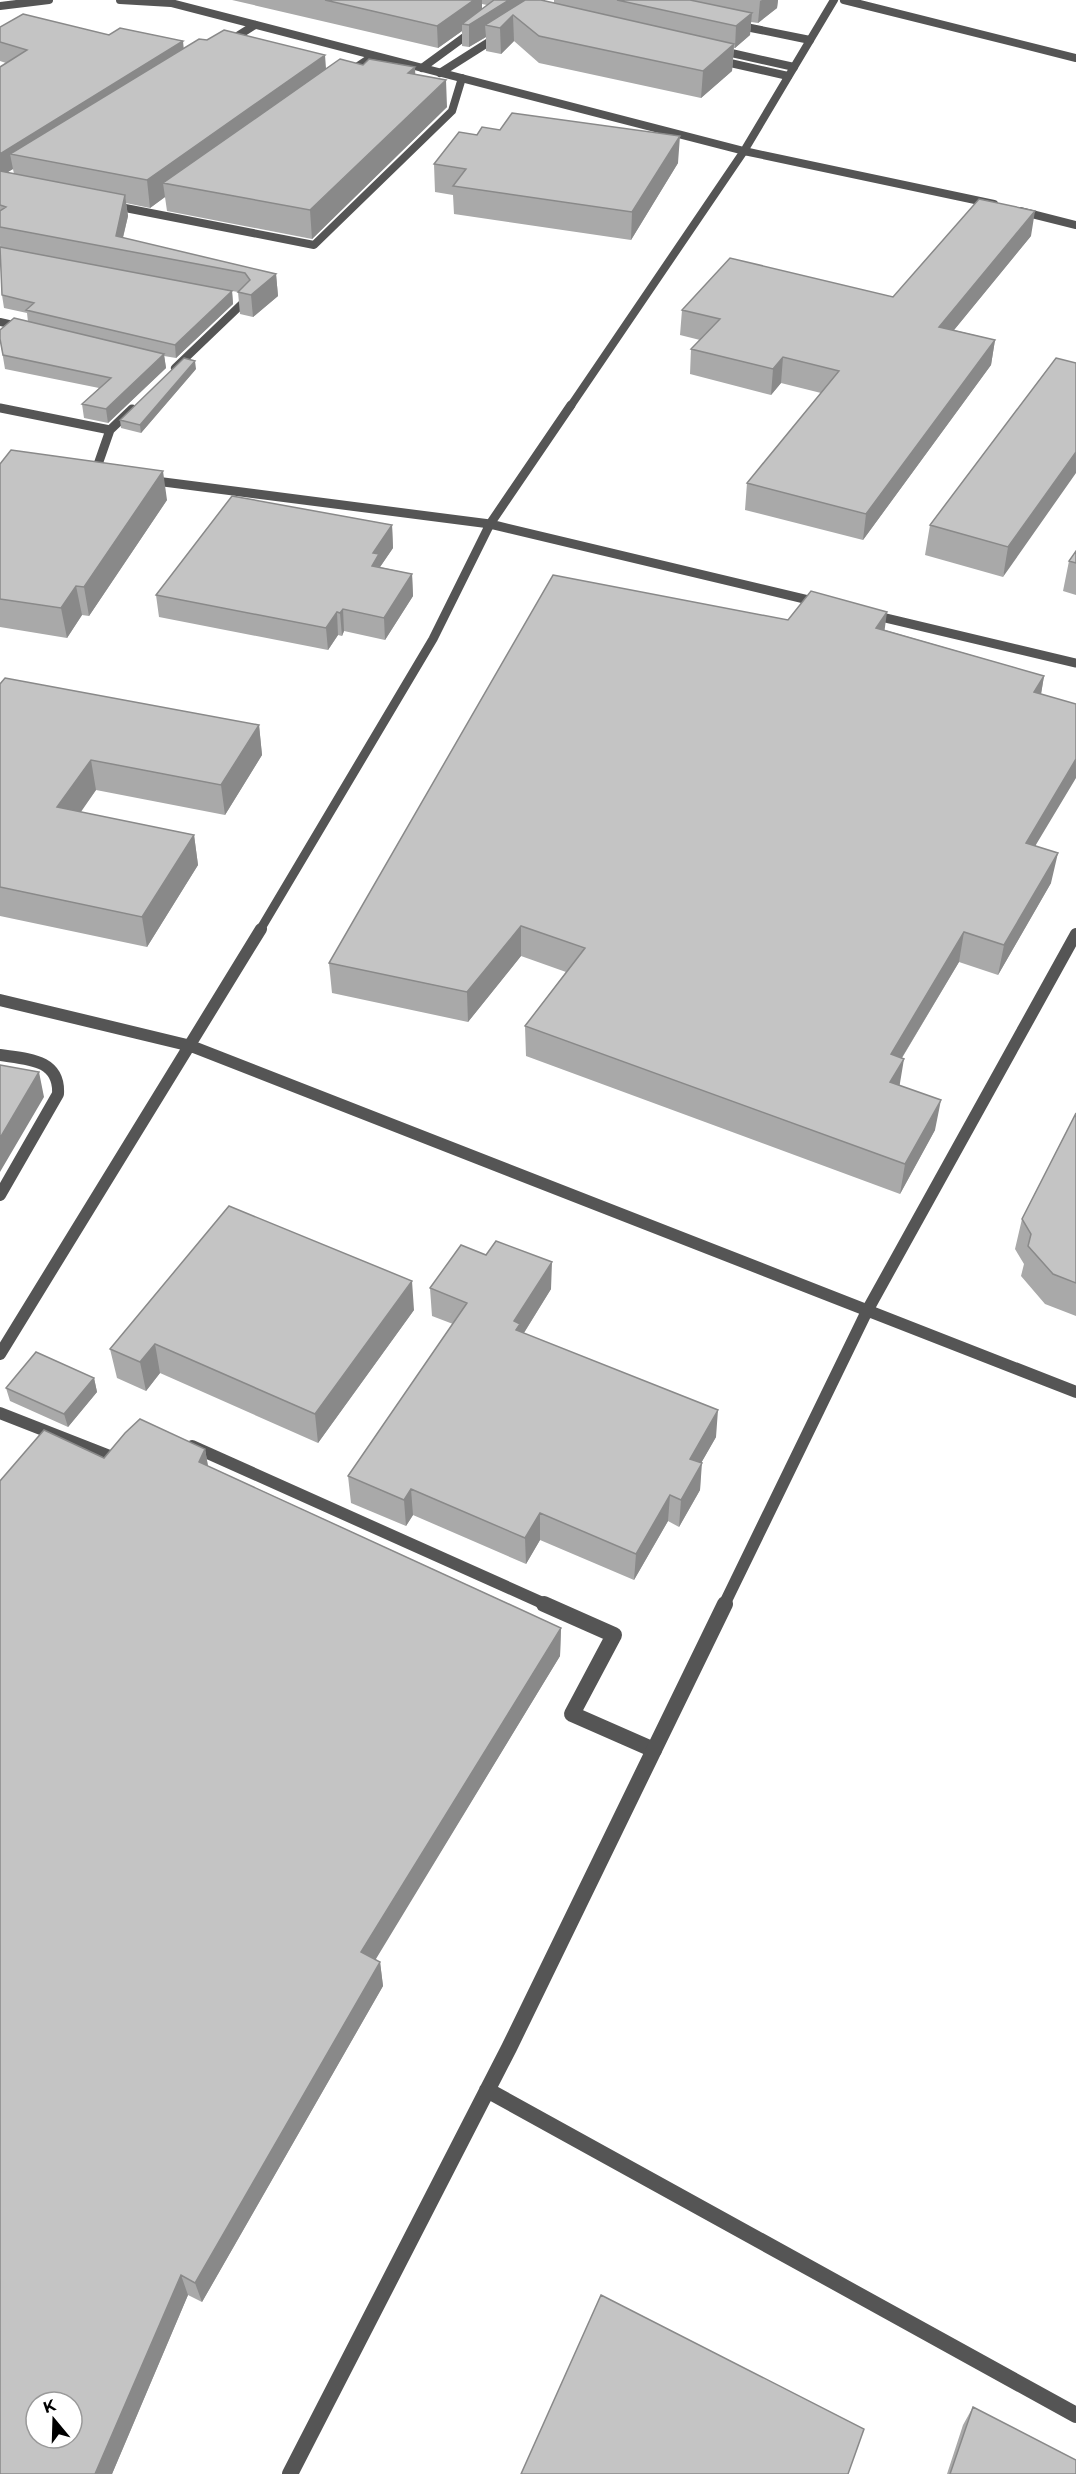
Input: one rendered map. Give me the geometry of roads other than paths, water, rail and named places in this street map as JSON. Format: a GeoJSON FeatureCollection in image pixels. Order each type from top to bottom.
{"type":"FeatureCollection","features":[{"type":"Feature","properties":{"kind":"street"},"geometry":{"type":"LineString","coordinates":[[0,6],[49,0]]}},
{"type":"Feature","properties":{"kind":"street"},"geometry":{"type":"LineString","coordinates":[[120,0],[174,2],[373,56],[744,151],[937,190],[1076,225]]}},
{"type":"Feature","properties":{"kind":"street"},"geometry":{"type":"LineString","coordinates":[[0,1354],[191,1046],[433,639],[490,524],[744,151],[834,0]]}},
{"type":"Feature","properties":{"kind":"street"},"geometry":{"type":"LineString","coordinates":[[844,0],[1076,58]]}},
{"type":"Feature","properties":{"kind":"street"},"geometry":{"type":"LineString","coordinates":[[730,24],[810,40]]}},
{"type":"Feature","properties":{"kind":"street"},"geometry":{"type":"LineString","coordinates":[[224,44],[255,25]]}},
{"type":"Feature","properties":{"kind":"street"},"geometry":{"type":"LineString","coordinates":[[422,68],[477,27]]}},
{"type":"Feature","properties":{"kind":"street"},"geometry":{"type":"LineString","coordinates":[[440,73],[508,30]]}},
{"type":"Feature","properties":{"kind":"street"},"geometry":{"type":"LineString","coordinates":[[704,47],[794,67]]}},
{"type":"Feature","properties":{"kind":"street"},"geometry":{"type":"LineString","coordinates":[[344,76],[373,56]]}},
{"type":"Feature","properties":{"kind":"street"},"geometry":{"type":"LineString","coordinates":[[709,58],[788,76]]}},
{"type":"Feature","properties":{"kind":"street"},"geometry":{"type":"LineString","coordinates":[[98,202],[314,245],[452,111],[462,78]]}},
{"type":"Feature","properties":{"kind":"street"},"geometry":{"type":"LineString","coordinates":[[153,213],[163,206]]}},
{"type":"Feature","properties":{"kind":"street"},"geometry":{"type":"LineString","coordinates":[[170,373],[246,300],[234,298]]}},
{"type":"Feature","properties":{"kind":"street"},"geometry":{"type":"LineString","coordinates":[[0,322],[33,330]]}},
{"type":"Feature","properties":{"kind":"street"},"geometry":{"type":"LineString","coordinates":[[167,362],[178,365]]}},
{"type":"Feature","properties":{"kind":"street"},"geometry":{"type":"LineString","coordinates":[[95,473],[110,430],[136,406]]}},
{"type":"Feature","properties":{"kind":"street"},"geometry":{"type":"LineString","coordinates":[[0,408],[110,430]]}},
{"type":"Feature","properties":{"kind":"street"},"geometry":{"type":"LineString","coordinates":[[83,471],[106,474]]}},
{"type":"Feature","properties":{"kind":"street"},"geometry":{"type":"LineString","coordinates":[[141,479],[490,524],[834,606]]}},
{"type":"Feature","properties":{"kind":"street"},"geometry":{"type":"LineString","coordinates":[[858,612],[1076,663]]}},
{"type":"Feature","properties":{"kind":"street"},"geometry":{"type":"LineString","coordinates":[[291,2474],[487,2090],[867,1311],[1076,934]]}},
{"type":"Feature","properties":{"kind":"street"},"geometry":{"type":"LineString","coordinates":[[0,1000],[191,1046],[1076,1392]]}},
{"type":"Feature","properties":{"kind":"street"},"geometry":{"type":"LineString","coordinates":[[0,1055],[47,1066],[55,1071],[60,1086],[58,1094],[0,1195]]}},
{"type":"Feature","properties":{"kind":"street"},"geometry":{"type":"LineString","coordinates":[[0,1413],[119,1461],[128,1453]]}},
{"type":"Feature","properties":{"kind":"street"},"geometry":{"type":"LineString","coordinates":[[177,1440],[614,1635],[572,1714],[654,1750]]}},
{"type":"Feature","properties":{"kind":"street"},"geometry":{"type":"LineString","coordinates":[[487,2090],[1076,2415]]}}]}
